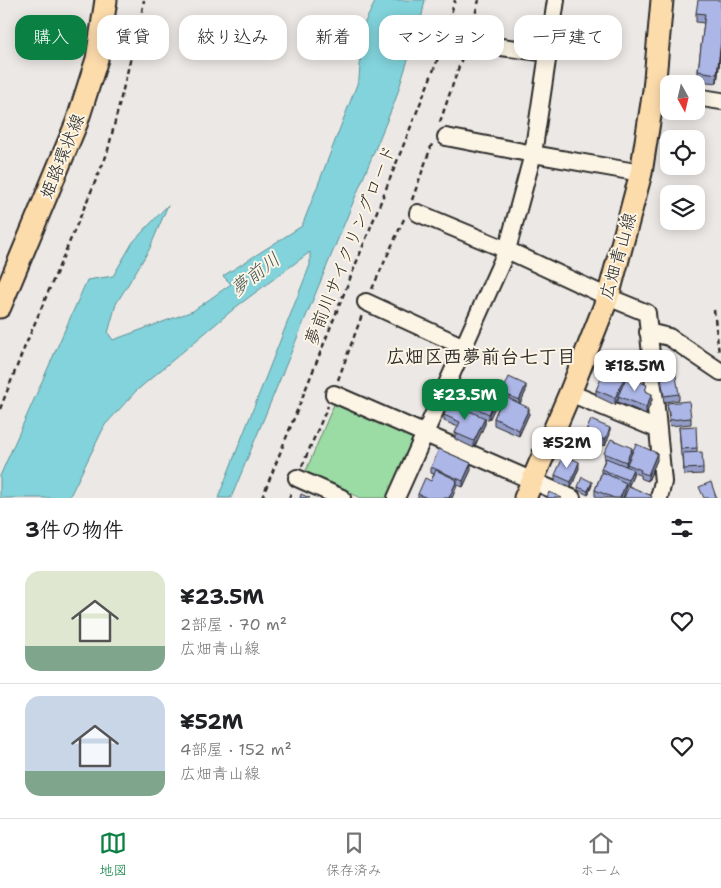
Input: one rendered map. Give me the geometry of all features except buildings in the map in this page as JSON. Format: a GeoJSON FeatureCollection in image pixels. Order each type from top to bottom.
{"type":"FeatureCollection","features":[{"type":"Feature","properties":{"kind":"main road","name":"姫路環状線"},"geometry":{"type":"LineString","coordinates":[[0,307],[77,122],[97,59],[106,0]]}},
{"type":"Feature","properties":{"kind":"main road","name":"広畑青山線"},"geometry":{"type":"LineString","coordinates":[[661,75],[662,0]]}},
{"type":"Feature","properties":{"kind":"main road","name":"広畑青山線"},"geometry":{"type":"LineString","coordinates":[[529,490],[608,297],[660,96]]}},
{"type":"Feature","properties":{"kind":"street"},"geometry":{"type":"LineString","coordinates":[[554,15],[556,0]]}},
{"type":"Feature","properties":{"kind":"street"},"geometry":{"type":"LineString","coordinates":[[396,498],[507,250],[533,154],[548,60]]}},
{"type":"Feature","properties":{"kind":"street"},"geometry":{"type":"LineString","coordinates":[[705,98],[721,101]]}},
{"type":"Feature","properties":{"kind":"street"},"geometry":{"type":"LineString","coordinates":[[439,135],[641,173]]}},
{"type":"Feature","properties":{"kind":"street"},"geometry":{"type":"LineString","coordinates":[[411,211],[507,250],[647,313],[663,482],[659,498]]}},
{"type":"Feature","properties":{"kind":"street"},"geometry":{"type":"LineString","coordinates":[[366,302],[464,347]]}},
{"type":"Feature","properties":{"kind":"street"},"geometry":{"type":"LineString","coordinates":[[648,332],[669,337],[720,365]]}},
{"type":"Feature","properties":{"kind":"street"},"geometry":{"type":"LineString","coordinates":[[570,393],[657,428]]}},
{"type":"Feature","properties":{"kind":"street"},"geometry":{"type":"LineString","coordinates":[[334,394],[426,434],[529,490],[572,498]]}},
{"type":"Feature","properties":{"kind":"street"},"geometry":{"type":"LineString","coordinates":[[297,478],[342,498]]}},
{"type":"Feature","properties":{"kind":"path"},"geometry":{"type":"LineString","coordinates":[[0,409],[107,154],[144,0]]}},
{"type":"Feature","properties":{"kind":"path","name":"夢前川サイクリングロード"},"geometry":{"type":"LineString","coordinates":[[262,498],[436,64],[454,0]]}},
{"type":"Feature","properties":{"kind":"path"},"geometry":{"type":"LineString","coordinates":[[476,15],[479,0]]}},
{"type":"Feature","properties":{"kind":"path"},"geometry":{"type":"LineString","coordinates":[[289,498],[334,394],[366,302],[411,211],[465,60]]}},
{"type":"Feature","properties":{"kind":"path"},"geometry":{"type":"LineString","coordinates":[[714,310],[720,365]]}},
{"type":"Feature","properties":{"kind":"green space"},"geometry":{"type":"Polygon","coordinates":[[[335,402],[411,434],[414,444],[389,498],[361,498],[305,473],[335,402]]]}},
{"type":"Feature","properties":{"kind":"water","name":"夢前川"},"geometry":{"type":"Polygon","coordinates":[[[376,0],[425,0],[422,15],[379,15],[379,60],[408,60],[395,101],[231,498],[218,498],[310,265],[310,252],[236,307],[136,391],[105,425],[69,498],[0,498],[0,476],[87,280],[113,276],[133,242],[168,205],[149,250],[116,304],[108,333],[113,340],[193,311],[231,284],[223,276],[302,226],[359,79],[360,60],[369,60],[368,15],[376,0]]]}},
{"type":"Feature","properties":{"kind":"district","name":"広畑区西夢前台七丁目"},"geometry":{"type":"Point","coordinates":[481,356]}}]}
